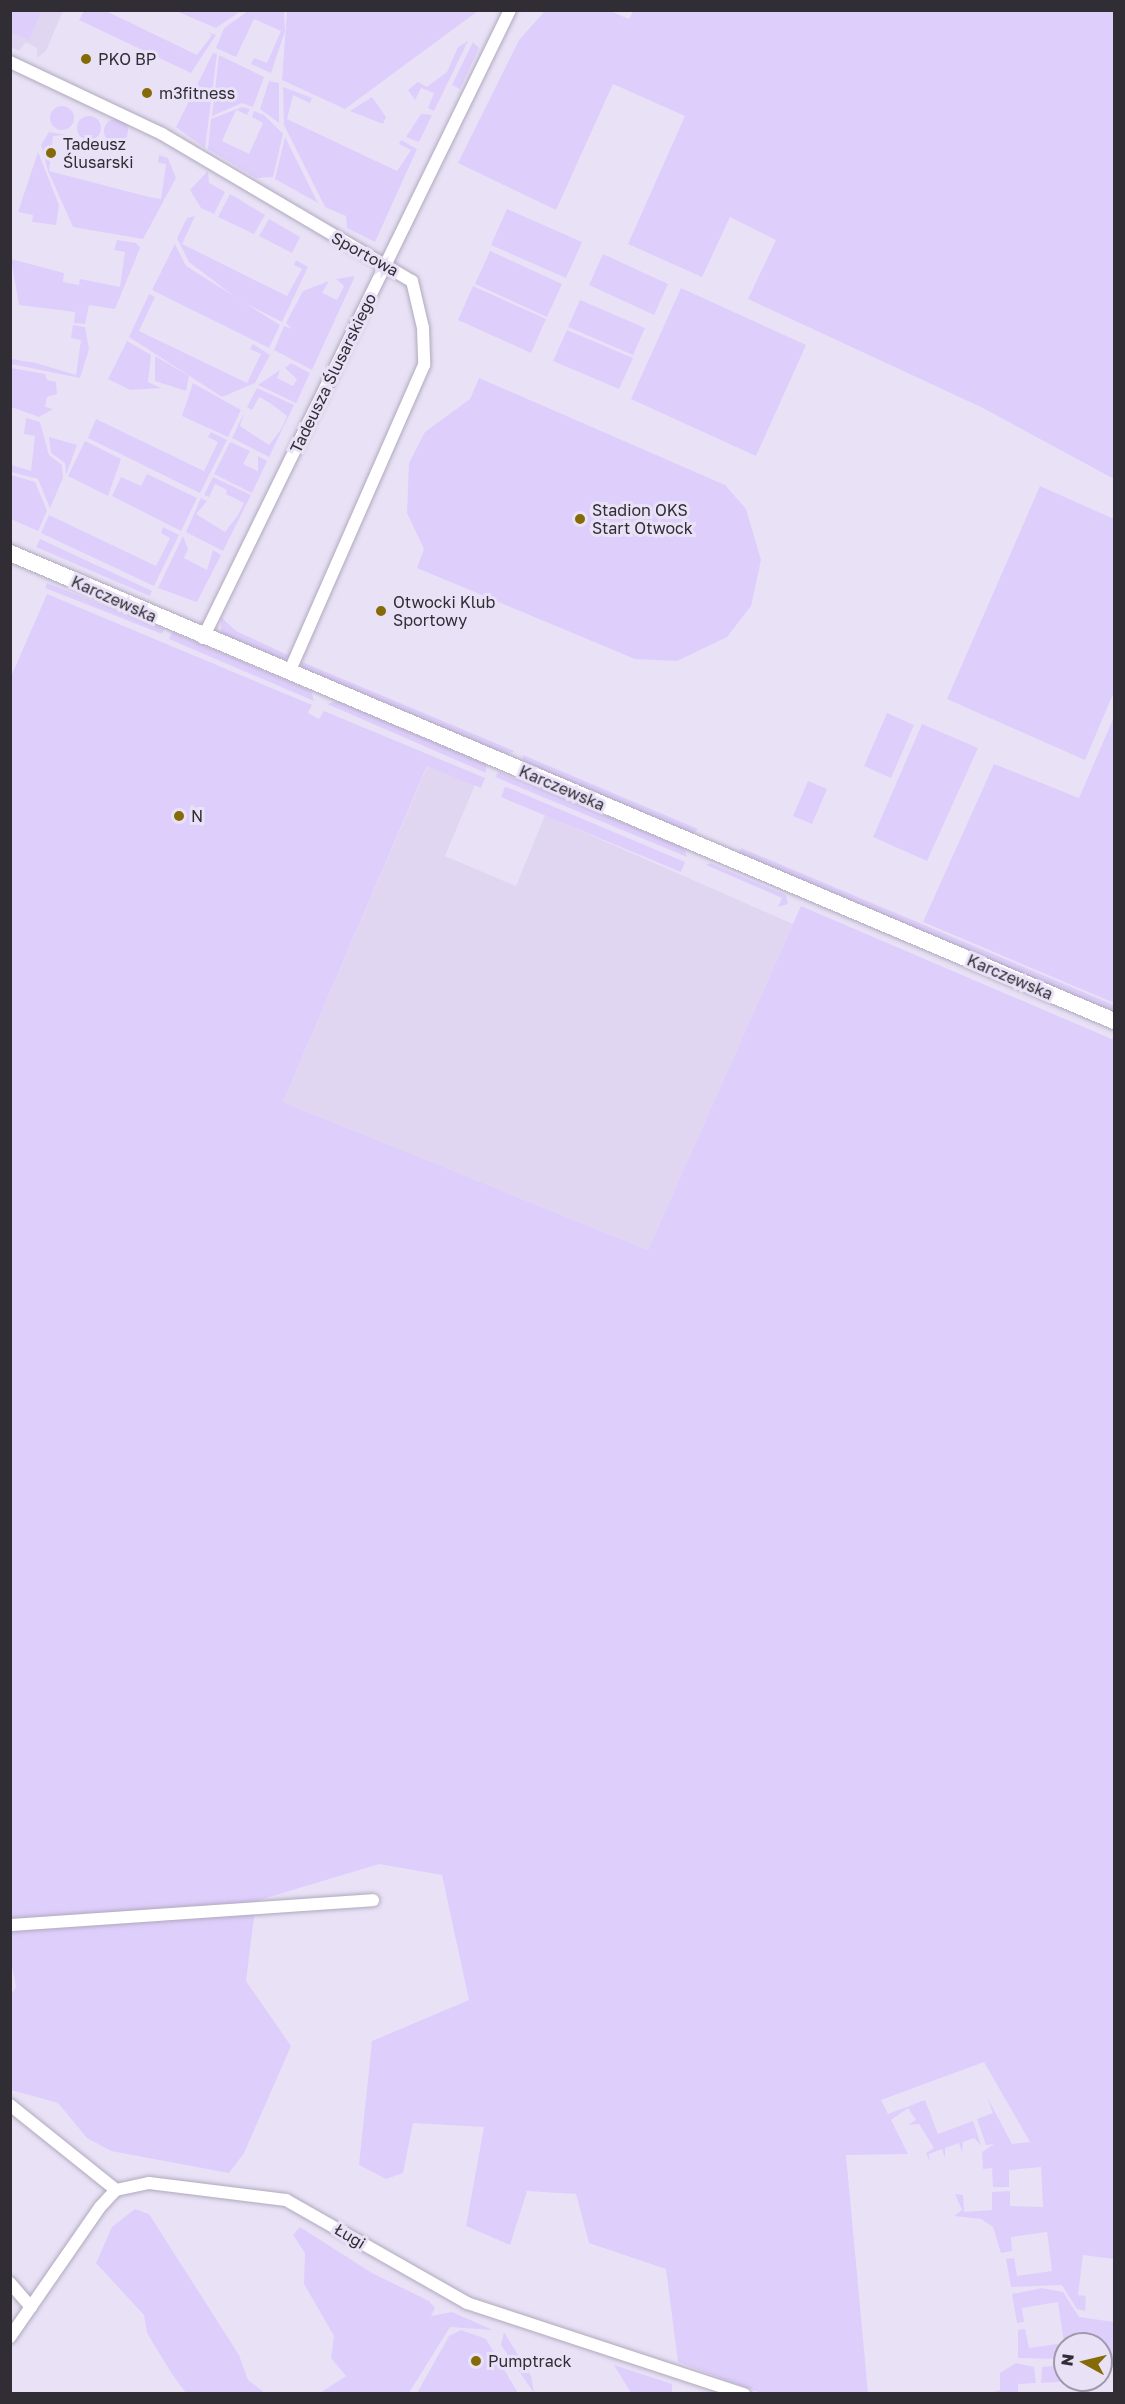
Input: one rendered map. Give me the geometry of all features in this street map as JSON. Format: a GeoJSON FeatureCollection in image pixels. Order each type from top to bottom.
{"type":"FeatureCollection","features":[{"type":"Feature","properties":{"kind":"main road","name":"Karczewska"},"geometry":{"type":"LineString","coordinates":[[10,553],[203,638],[1114,1021]]}},
{"type":"Feature","properties":{"kind":"street","name":"Tadeusza Ślusarskiego"},"geometry":{"type":"LineString","coordinates":[[203,638],[510,10]]}},
{"type":"Feature","properties":{"kind":"street","name":"Sportowa"},"geometry":{"type":"LineString","coordinates":[[10,62],[162,134],[412,281],[423,328],[424,365],[289,673]]}},
{"type":"Feature","properties":{"kind":"street"},"geometry":{"type":"LineString","coordinates":[[10,1924],[373,1900]]}},
{"type":"Feature","properties":{"kind":"street"},"geometry":{"type":"LineString","coordinates":[[10,2105],[116,2190],[10,2337]]}},
{"type":"Feature","properties":{"kind":"street","name":"Ługi"},"geometry":{"type":"LineString","coordinates":[[116,2190],[149,2184],[280,2198],[466,2303],[744,2394]]}},
{"type":"Feature","properties":{"kind":"street"},"geometry":{"type":"LineString","coordinates":[[10,2283],[31,2307]]}},
{"type":"Feature","properties":{"kind":"shaded area"},"geometry":{"type":"Polygon","coordinates":[[[11,10],[41,11],[29,40],[11,33],[11,10]]]}},
{"type":"Feature","properties":{"kind":"shaded area"},"geometry":{"type":"Polygon","coordinates":[[[287,10],[478,11],[345,109],[282,80],[287,10]]]}},
{"type":"Feature","properties":{"kind":"shaded area"},"geometry":{"type":"Polygon","coordinates":[[[634,10],[1114,11],[1114,479],[983,408],[748,299],[776,240],[730,217],[702,277],[628,244],[685,116],[613,84],[556,210],[458,163],[519,40],[545,11],[610,11],[629,19],[634,10]]]}},
{"type":"Feature","properties":{"kind":"shaded area"},"geometry":{"type":"Polygon","coordinates":[[[10,11],[63,11],[46,51],[37,58],[37,48],[26,42],[19,51],[11,47],[10,11]]]}},
{"type":"Feature","properties":{"kind":"shaded area"},"geometry":{"type":"Polygon","coordinates":[[[84,11],[106,11],[197,55],[212,35],[207,32],[216,35],[191,73],[79,20],[84,11]]]}},
{"type":"Feature","properties":{"kind":"shaded area"},"geometry":{"type":"Polygon","coordinates":[[[176,11],[241,11],[216,28],[176,11]]]}},
{"type":"Feature","properties":{"kind":"shaded area"},"geometry":{"type":"Polygon","coordinates":[[[248,11],[284,11],[285,31],[271,73],[251,64],[254,58],[267,63],[281,31],[254,19],[236,57],[216,48],[224,28],[248,11]]]}},
{"type":"Feature","properties":{"kind":"shaded area"},"geometry":{"type":"Polygon","coordinates":[[[468,41],[434,111],[428,108],[434,93],[421,88],[415,100],[408,90],[418,82],[427,87],[447,72],[458,47],[468,41]]]}},
{"type":"Feature","properties":{"kind":"shaded area"},"geometry":{"type":"Polygon","coordinates":[[[473,42],[479,48],[460,89],[452,85],[473,42]]]}},
{"type":"Feature","properties":{"kind":"shaded area"},"geometry":{"type":"Polygon","coordinates":[[[213,53],[217,54],[205,148],[176,127],[213,53]]]}},
{"type":"Feature","properties":{"kind":"shaded area"},"geometry":{"type":"Polygon","coordinates":[[[219,55],[264,77],[253,107],[242,103],[212,116],[219,55]]]}},
{"type":"Feature","properties":{"kind":"shaded area"},"geometry":{"type":"Polygon","coordinates":[[[269,81],[279,83],[279,123],[260,109],[269,81]]]}},
{"type":"Feature","properties":{"kind":"shaded area"},"geometry":{"type":"Polygon","coordinates":[[[283,87],[312,98],[310,103],[293,95],[287,119],[397,171],[411,150],[399,144],[401,140],[417,149],[375,242],[347,228],[346,216],[325,207],[284,125],[283,87]]]}},
{"type":"Feature","properties":{"kind":"shaded area"},"geometry":{"type":"Polygon","coordinates":[[[372,97],[386,117],[383,124],[350,111],[372,97]]]}},
{"type":"Feature","properties":{"kind":"shaded area"},"geometry":{"type":"Polygon","coordinates":[[[62,106],[71,109],[74,118],[71,127],[62,130],[53,127],[50,118],[53,109],[62,106]]]}},
{"type":"Feature","properties":{"kind":"shaded area"},"geometry":{"type":"Polygon","coordinates":[[[242,107],[250,109],[247,115],[236,110],[222,141],[249,154],[263,123],[252,117],[254,111],[264,115],[283,134],[273,177],[256,178],[208,149],[211,119],[242,107]]]}},
{"type":"Feature","properties":{"kind":"shaded area"},"geometry":{"type":"Polygon","coordinates":[[[421,114],[432,115],[419,142],[406,137],[421,114]]]}},
{"type":"Feature","properties":{"kind":"shaded area"},"geometry":{"type":"Polygon","coordinates":[[[89,116],[94,117],[100,123],[100,133],[94,139],[89,140],[84,139],[78,133],[77,128],[78,123],[84,117],[89,116]]]}},
{"type":"Feature","properties":{"kind":"shaded area"},"geometry":{"type":"Polygon","coordinates":[[[116,119],[121,120],[127,126],[127,136],[121,142],[116,143],[111,142],[105,136],[104,131],[105,126],[111,120],[116,119]]]}},
{"type":"Feature","properties":{"kind":"shaded area"},"geometry":{"type":"Polygon","coordinates":[[[49,132],[66,135],[53,136],[49,171],[149,197],[161,199],[166,164],[158,163],[159,155],[168,158],[176,178],[143,239],[73,227],[48,171],[41,145],[49,132]]]}},
{"type":"Feature","properties":{"kind":"shaded area"},"geometry":{"type":"Polygon","coordinates":[[[285,137],[318,203],[275,179],[285,137]]]}},
{"type":"Feature","properties":{"kind":"shaded area"},"geometry":{"type":"Polygon","coordinates":[[[38,152],[59,205],[56,225],[32,222],[33,215],[18,212],[38,152]]]}},
{"type":"Feature","properties":{"kind":"shaded area"},"geometry":{"type":"Polygon","coordinates":[[[208,171],[209,183],[225,192],[214,214],[201,208],[190,190],[208,171]]]}},
{"type":"Feature","properties":{"kind":"shaded area"},"geometry":{"type":"Polygon","coordinates":[[[230,194],[265,215],[254,234],[218,217],[230,194]]]}},
{"type":"Feature","properties":{"kind":"shaded area"},"geometry":{"type":"Polygon","coordinates":[[[507,209],[582,242],[566,278],[491,245],[507,209]]]}},
{"type":"Feature","properties":{"kind":"shaded area"},"geometry":{"type":"Polygon","coordinates":[[[195,216],[182,244],[287,296],[302,269],[294,265],[296,260],[308,267],[282,322],[239,300],[189,262],[177,238],[187,218],[195,216]]]}},
{"type":"Feature","properties":{"kind":"shaded area"},"geometry":{"type":"Polygon","coordinates":[[[269,219],[300,237],[292,253],[259,236],[269,219]]]}},
{"type":"Feature","properties":{"kind":"shaded area"},"geometry":{"type":"Polygon","coordinates":[[[117,240],[136,243],[140,248],[115,309],[89,305],[85,324],[74,323],[75,312],[19,305],[11,259],[64,273],[63,282],[79,285],[80,279],[120,287],[125,252],[114,250],[117,240]]]}},
{"type":"Feature","properties":{"kind":"shaded area"},"geometry":{"type":"Polygon","coordinates":[[[175,244],[186,266],[280,325],[269,348],[152,290],[175,244]]]}},
{"type":"Feature","properties":{"kind":"shaded area"},"geometry":{"type":"Polygon","coordinates":[[[490,251],[562,284],[547,317],[475,284],[490,251]]]}},
{"type":"Feature","properties":{"kind":"shaded area"},"geometry":{"type":"Polygon","coordinates":[[[603,254],[668,284],[654,315],[589,285],[603,254]]]}},
{"type":"Feature","properties":{"kind":"shaded area"},"geometry":{"type":"Polygon","coordinates":[[[355,276],[312,370],[274,350],[284,326],[292,329],[286,323],[303,291],[329,281],[322,293],[337,300],[344,286],[336,279],[355,276]]]}},
{"type":"Feature","properties":{"kind":"shaded area"},"geometry":{"type":"Polygon","coordinates":[[[473,286],[546,319],[531,353],[458,320],[473,286]]]}},
{"type":"Feature","properties":{"kind":"shaded area"},"geometry":{"type":"Polygon","coordinates":[[[681,288],[806,345],[756,456],[631,399],[681,288]]]}},
{"type":"Feature","properties":{"kind":"shaded area"},"geometry":{"type":"Polygon","coordinates":[[[149,294],[155,297],[139,331],[247,383],[261,354],[250,349],[253,344],[270,355],[255,383],[222,397],[129,337],[149,294]]]}},
{"type":"Feature","properties":{"kind":"shaded area"},"geometry":{"type":"Polygon","coordinates":[[[580,300],[645,328],[633,355],[568,327],[580,300]]]}},
{"type":"Feature","properties":{"kind":"shaded area"},"geometry":{"type":"Polygon","coordinates":[[[73,325],[85,327],[89,349],[80,378],[11,364],[11,359],[36,363],[76,375],[81,340],[71,338],[73,325]]]}},
{"type":"Feature","properties":{"kind":"shaded area"},"geometry":{"type":"Polygon","coordinates":[[[567,330],[633,358],[619,389],[553,361],[567,330]]]}},
{"type":"Feature","properties":{"kind":"shaded area"},"geometry":{"type":"Polygon","coordinates":[[[127,341],[151,355],[148,382],[161,388],[130,390],[108,379],[127,341]]]}},
{"type":"Feature","properties":{"kind":"shaded area"},"geometry":{"type":"Polygon","coordinates":[[[155,356],[189,376],[186,391],[155,381],[155,356]]]}},
{"type":"Feature","properties":{"kind":"shaded area"},"geometry":{"type":"Polygon","coordinates":[[[291,363],[310,373],[296,403],[258,385],[280,370],[277,378],[293,386],[297,379],[285,368],[291,363]]]}},
{"type":"Feature","properties":{"kind":"shaded area"},"geometry":{"type":"Polygon","coordinates":[[[11,368],[45,374],[47,380],[56,382],[57,394],[47,397],[45,407],[53,409],[39,417],[11,407],[11,368]]]}},
{"type":"Feature","properties":{"kind":"shaded area","name":"Stadion OKS Start Otwock"},"geometry":{"type":"Polygon","coordinates":[[[479,378],[725,485],[746,509],[761,560],[751,606],[727,637],[677,661],[635,659],[417,568],[424,549],[407,513],[409,463],[425,432],[470,399],[479,378]]]}},
{"type":"Feature","properties":{"kind":"shaded area"},"geometry":{"type":"Polygon","coordinates":[[[193,383],[241,410],[228,437],[182,416],[193,383]]]}},
{"type":"Feature","properties":{"kind":"shaded area"},"geometry":{"type":"Polygon","coordinates":[[[257,388],[294,405],[269,457],[232,438],[244,413],[240,426],[269,445],[282,428],[287,416],[270,403],[259,397],[252,410],[247,407],[257,388]]]}},
{"type":"Feature","properties":{"kind":"shaded area"},"geometry":{"type":"Polygon","coordinates":[[[26,418],[40,422],[49,455],[62,465],[63,478],[50,508],[38,479],[11,472],[11,465],[31,471],[35,436],[24,434],[26,418]]]}},
{"type":"Feature","properties":{"kind":"shaded area"},"geometry":{"type":"Polygon","coordinates":[[[96,419],[204,471],[218,442],[208,437],[211,432],[227,440],[200,493],[88,438],[96,419]]]}},
{"type":"Feature","properties":{"kind":"shaded area"},"geometry":{"type":"Polygon","coordinates":[[[49,437],[77,445],[66,475],[65,463],[51,453],[49,437]]]}},
{"type":"Feature","properties":{"kind":"shaded area"},"geometry":{"type":"Polygon","coordinates":[[[85,441],[121,459],[108,496],[68,476],[85,441]]]}},
{"type":"Feature","properties":{"kind":"shaded area"},"geometry":{"type":"Polygon","coordinates":[[[230,442],[250,451],[243,464],[258,471],[258,456],[267,461],[252,493],[214,474],[230,442]]]}},
{"type":"Feature","properties":{"kind":"shaded area"},"geometry":{"type":"Polygon","coordinates":[[[147,474],[197,498],[181,531],[112,496],[121,477],[141,486],[147,474]]]}},
{"type":"Feature","properties":{"kind":"shaded area"},"geometry":{"type":"Polygon","coordinates":[[[11,475],[35,482],[47,511],[38,531],[11,519],[11,475]]]}},
{"type":"Feature","properties":{"kind":"shaded area"},"geometry":{"type":"Polygon","coordinates":[[[213,477],[251,495],[223,551],[186,532],[201,498],[207,501],[196,514],[225,532],[244,503],[226,494],[227,490],[215,484],[209,497],[204,495],[213,477]]]}},
{"type":"Feature","properties":{"kind":"shaded area"},"geometry":{"type":"Polygon","coordinates":[[[1040,486],[1114,519],[1114,692],[1085,760],[947,699],[1040,486]]]}},
{"type":"Feature","properties":{"kind":"shaded area"},"geometry":{"type":"Polygon","coordinates":[[[49,515],[156,566],[170,538],[161,533],[163,527],[179,535],[154,586],[41,533],[49,515]]]}},
{"type":"Feature","properties":{"kind":"shaded area"},"geometry":{"type":"Polygon","coordinates":[[[183,536],[188,549],[184,558],[207,570],[213,550],[221,555],[197,602],[158,588],[183,536]]]}},
{"type":"Feature","properties":{"kind":"shaded area"},"geometry":{"type":"Polygon","coordinates":[[[40,539],[152,591],[150,596],[36,547],[40,539]]]}},
{"type":"Feature","properties":{"kind":"shaded area"},"geometry":{"type":"Polygon","coordinates":[[[47,583],[164,629],[162,634],[45,588],[47,583]]]}},
{"type":"Feature","properties":{"kind":"shaded area"},"geometry":{"type":"Polygon","coordinates":[[[47,594],[312,705],[308,713],[319,719],[324,711],[485,778],[481,788],[427,766],[283,1102],[648,1250],[801,906],[1114,1040],[1114,2259],[1083,2255],[1078,2295],[1086,2296],[1085,2311],[1077,2309],[1062,2285],[1011,2287],[1006,2259],[1014,2258],[1017,2276],[1052,2271],[1047,2232],[1011,2237],[1012,2251],[1001,2253],[993,2227],[981,2219],[954,2216],[962,2210],[955,2194],[963,2195],[964,2212],[992,2210],[992,2192],[1010,2191],[1010,2206],[1043,2207],[1041,2167],[1009,2170],[1009,2187],[993,2187],[992,2168],[983,2169],[982,2152],[994,2144],[986,2145],[977,2119],[993,2113],[987,2097],[1012,2144],[1030,2142],[984,2062],[881,2100],[888,2114],[925,2100],[938,2134],[973,2121],[981,2145],[974,2138],[963,2142],[962,2152],[959,2143],[945,2148],[945,2158],[942,2149],[929,2154],[930,2162],[926,2153],[934,2148],[919,2124],[908,2125],[916,2120],[908,2108],[891,2120],[908,2154],[846,2155],[868,2393],[761,2393],[678,2362],[666,2269],[589,2243],[576,2194],[527,2191],[510,2245],[466,2226],[484,2127],[413,2123],[403,2173],[386,2179],[359,2165],[372,2041],[469,2000],[442,1875],[379,1864],[256,1901],[246,1981],[291,2046],[244,2153],[229,2173],[111,2151],[87,2138],[58,2103],[11,2090],[11,1995],[16,1987],[10,1955],[10,679],[47,594]]]}},
{"type":"Feature","properties":{"kind":"shaded area"},"geometry":{"type":"Polygon","coordinates":[[[221,617],[236,631],[290,656],[282,660],[221,636],[221,617]]]}},
{"type":"Feature","properties":{"kind":"shaded area"},"geometry":{"type":"Polygon","coordinates":[[[172,632],[311,691],[314,701],[169,639],[172,632]]]}},
{"type":"Feature","properties":{"kind":"shaded area"},"geometry":{"type":"Polygon","coordinates":[[[302,662],[514,751],[507,755],[302,669],[302,662]]]}},
{"type":"Feature","properties":{"kind":"shaded area"},"geometry":{"type":"Polygon","coordinates":[[[337,701],[486,764],[486,773],[327,704],[337,701]]]}},
{"type":"Feature","properties":{"kind":"shaded area"},"geometry":{"type":"Polygon","coordinates":[[[887,713],[914,725],[891,778],[864,766],[887,713]]]}},
{"type":"Feature","properties":{"kind":"shaded area"},"geometry":{"type":"Polygon","coordinates":[[[1114,717],[1114,1003],[923,922],[994,764],[1079,798],[1114,717]]]}},
{"type":"Feature","properties":{"kind":"shaded area"},"geometry":{"type":"Polygon","coordinates":[[[922,724],[978,748],[927,861],[873,837],[922,724]]]}},
{"type":"Feature","properties":{"kind":"shaded area"},"geometry":{"type":"Polygon","coordinates":[[[523,755],[698,829],[692,835],[522,765],[523,755]]]}},
{"type":"Feature","properties":{"kind":"shaded area"},"geometry":{"type":"Polygon","coordinates":[[[428,765],[475,785],[445,856],[516,886],[545,815],[793,924],[648,1250],[283,1102],[428,765]]]}},
{"type":"Feature","properties":{"kind":"shaded area"},"geometry":{"type":"Polygon","coordinates":[[[499,772],[684,848],[687,857],[495,777],[499,772]]]}},
{"type":"Feature","properties":{"kind":"shaded area"},"geometry":{"type":"Polygon","coordinates":[[[808,781],[827,789],[812,824],[793,816],[808,781]]]}},
{"type":"Feature","properties":{"kind":"shaded area"},"geometry":{"type":"Polygon","coordinates":[[[505,787],[685,862],[681,872],[501,797],[505,787]]]}},
{"type":"Feature","properties":{"kind":"shaded area"},"geometry":{"type":"Polygon","coordinates":[[[741,848],[1114,1005],[1114,1014],[738,856],[741,848]]]}},
{"type":"Feature","properties":{"kind":"shaded area"},"geometry":{"type":"Polygon","coordinates":[[[710,863],[786,895],[788,904],[778,907],[782,898],[706,865],[710,863]]]}},
{"type":"Feature","properties":{"kind":"shaded area"},"geometry":{"type":"Polygon","coordinates":[[[135,2209],[149,2214],[239,2355],[248,2380],[265,2393],[186,2393],[172,2374],[147,2333],[144,2315],[96,2263],[112,2227],[135,2209]]]}},
{"type":"Feature","properties":{"kind":"shaded area"},"geometry":{"type":"Polygon","coordinates":[[[300,2227],[372,2273],[429,2301],[435,2308],[431,2316],[452,2312],[493,2330],[450,2327],[409,2393],[320,2393],[346,2376],[331,2358],[334,2336],[304,2284],[305,2253],[293,2235],[300,2227]]]}},
{"type":"Feature","properties":{"kind":"shaded area"},"geometry":{"type":"Polygon","coordinates":[[[1042,2288],[1063,2292],[1079,2317],[1114,2322],[1114,2369],[1113,2332],[1062,2332],[1058,2302],[1022,2308],[1024,2322],[1017,2323],[1012,2294],[1042,2288]]]}},
{"type":"Feature","properties":{"kind":"shaded area"},"geometry":{"type":"Polygon","coordinates":[[[1025,2329],[1029,2348],[1053,2345],[1053,2359],[1018,2358],[1018,2330],[1025,2329]]]}},
{"type":"Feature","properties":{"kind":"shaded area","name":"Pumptrack"},"geometry":{"type":"Polygon","coordinates":[[[461,2330],[486,2339],[518,2393],[417,2393],[449,2336],[461,2330]]]}},
{"type":"Feature","properties":{"kind":"shaded area"},"geometry":{"type":"Polygon","coordinates":[[[504,2332],[531,2376],[534,2393],[501,2345],[504,2332]]]}},
{"type":"Feature","properties":{"kind":"shaded area"},"geometry":{"type":"Polygon","coordinates":[[[1016,2363],[1034,2367],[1036,2383],[1018,2384],[1018,2393],[990,2393],[1000,2390],[1000,2373],[1016,2363]]]}},
{"type":"Feature","properties":{"kind":"shaded area"},"geometry":{"type":"Polygon","coordinates":[[[614,2365],[672,2384],[672,2393],[631,2393],[614,2365]]]}},
{"type":"Feature","properties":{"kind":"shaded area"},"geometry":{"type":"Polygon","coordinates":[[[1053,2366],[1053,2382],[1041,2383],[1042,2367],[1053,2366]]]}},
{"type":"Feature","properties":{"kind":"place","name":"PKO BP"},"geometry":{"type":"Point","coordinates":[86,59]}},
{"type":"Feature","properties":{"kind":"place","name":"m3fitness"},"geometry":{"type":"Point","coordinates":[147,93]}},
{"type":"Feature","properties":{"kind":"place","name":"Tadeusz Ślusarski"},"geometry":{"type":"Point","coordinates":[51,153]}},
{"type":"Feature","properties":{"kind":"place","name":"Stadion OKS Start Otwock"},"geometry":{"type":"Point","coordinates":[580,519]}},
{"type":"Feature","properties":{"kind":"place","name":"Otwocki Klub Sportowy"},"geometry":{"type":"Point","coordinates":[381,611]}},
{"type":"Feature","properties":{"kind":"place","name":"N"},"geometry":{"type":"Point","coordinates":[179,816]}},
{"type":"Feature","properties":{"kind":"place","name":"Pumptrack"},"geometry":{"type":"Point","coordinates":[476,2361]}}]}
